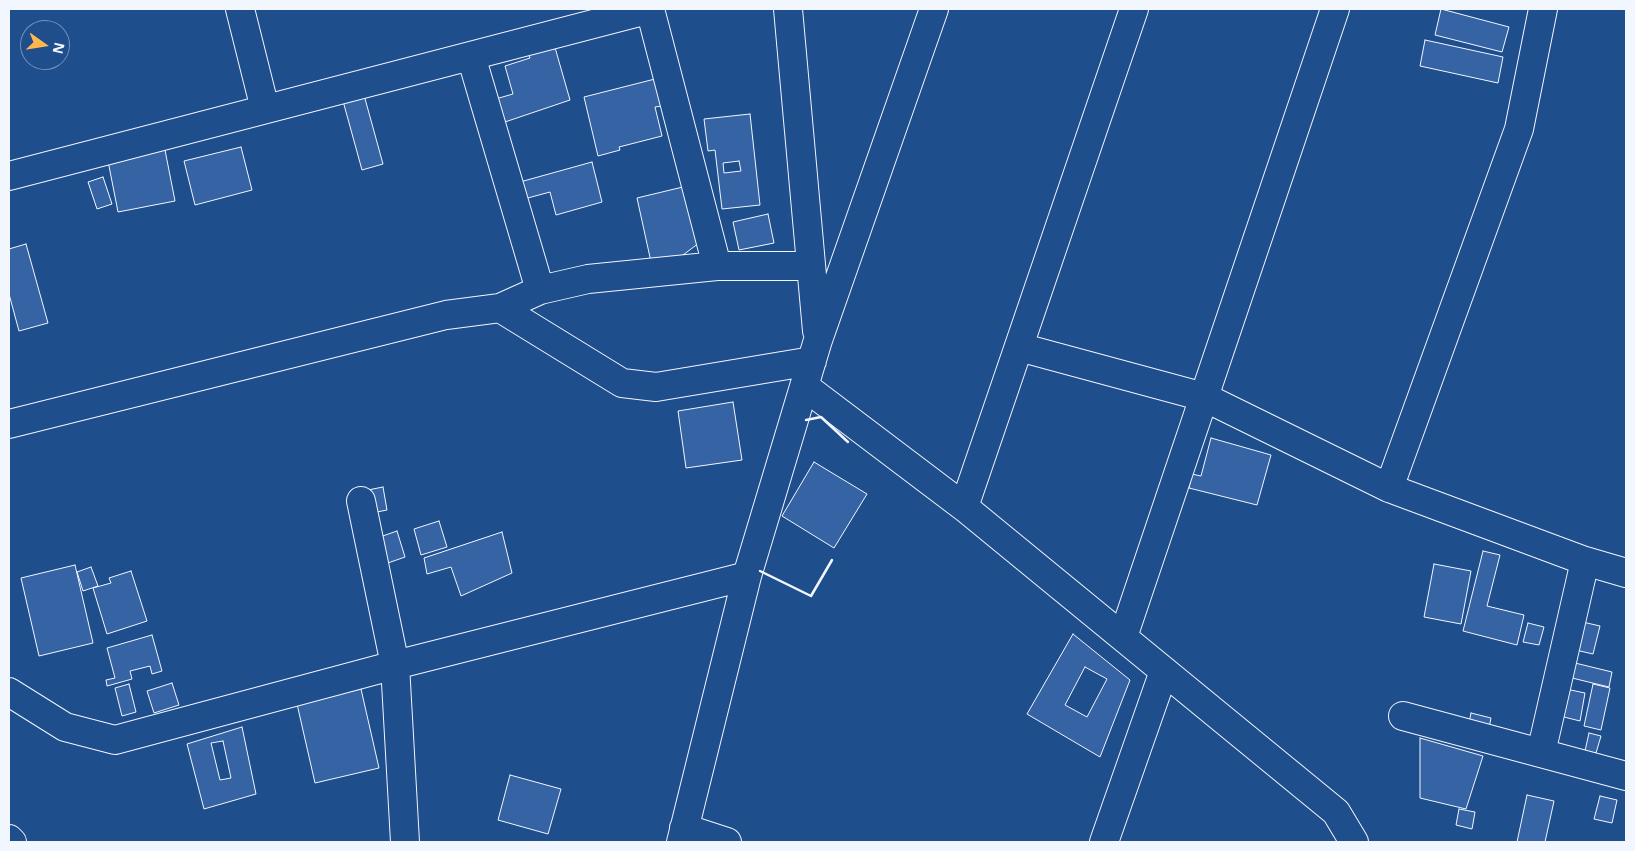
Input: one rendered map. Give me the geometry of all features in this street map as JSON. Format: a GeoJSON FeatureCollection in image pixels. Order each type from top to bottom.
{"type":"FeatureCollection","features":[{"type":"Feature","properties":{"kind":"street"},"geometry":{"type":"LineString","coordinates":[[240,9],[264,110]]}},
{"type":"Feature","properties":{"kind":"street"},"geometry":{"type":"LineString","coordinates":[[9,176],[650,9],[716,266]]}},
{"type":"Feature","properties":{"kind":"street"},"geometry":{"type":"LineString","coordinates":[[788,9],[811,266],[811,363],[964,508],[1336,812],[1354,842]]}},
{"type":"Feature","properties":{"kind":"street"},"geometry":{"type":"LineString","coordinates":[[727,842],[683,835],[747,576],[811,363],[934,9]]}},
{"type":"Feature","properties":{"kind":"street"},"geometry":{"type":"LineString","coordinates":[[964,508],[1134,9]]}},
{"type":"Feature","properties":{"kind":"street"},"geometry":{"type":"LineString","coordinates":[[1122,637],[1335,9]]}},
{"type":"Feature","properties":{"kind":"street"},"geometry":{"type":"LineString","coordinates":[[1389,488],[1519,129],[1543,9]]}},
{"type":"Feature","properties":{"kind":"street"},"geometry":{"type":"LineString","coordinates":[[471,56],[540,290]]}},
{"type":"Feature","properties":{"kind":"street"},"geometry":{"type":"LineString","coordinates":[[9,424],[446,315],[500,308],[540,290],[588,279],[716,266],[811,266]]}},
{"type":"Feature","properties":{"kind":"street"},"geometry":{"type":"LineString","coordinates":[[500,308],[622,383],[656,386],[811,363]]}},
{"type":"Feature","properties":{"kind":"street"},"geometry":{"type":"LineString","coordinates":[[1019,347],[1204,397],[1389,488],[1585,561],[1626,573]]}},
{"type":"Feature","properties":{"kind":"street"},"geometry":{"type":"LineString","coordinates":[[361,501],[395,665],[405,842]]}},
{"type":"Feature","properties":{"kind":"street"},"geometry":{"type":"LineString","coordinates":[[1541,754],[1585,561]]}},
{"type":"Feature","properties":{"kind":"street"},"geometry":{"type":"LineString","coordinates":[[9,692],[65,727],[114,740],[395,665],[747,576]]}},
{"type":"Feature","properties":{"kind":"street"},"geometry":{"type":"LineString","coordinates":[[1104,842],[1164,671]]}},
{"type":"Feature","properties":{"kind":"street"},"geometry":{"type":"LineString","coordinates":[[1403,716],[1626,776]]}},
{"type":"Feature","properties":{"kind":"building"},"geometry":{"type":"Polygon","coordinates":[[[1441,9],[1509,27],[1502,52],[1435,35],[1441,9]]]}},
{"type":"Feature","properties":{"kind":"building"},"geometry":{"type":"Polygon","coordinates":[[[1425,40],[1503,57],[1498,83],[1420,66],[1425,40]]]}},
{"type":"Feature","properties":{"kind":"building"},"geometry":{"type":"Polygon","coordinates":[[[554,44],[570,100],[499,124],[492,100],[513,94],[505,66],[530,58],[527,51],[554,44]]]}},
{"type":"Feature","properties":{"kind":"building"},"geometry":{"type":"Polygon","coordinates":[[[655,79],[662,106],[655,107],[662,136],[619,147],[620,150],[598,156],[584,97],[655,79]]]}},
{"type":"Feature","properties":{"kind":"building"},"geometry":{"type":"Polygon","coordinates":[[[364,95],[383,164],[362,170],[343,101],[364,95]]]}},
{"type":"Feature","properties":{"kind":"building"},"geometry":{"type":"Polygon","coordinates":[[[750,114],[760,205],[722,209],[715,150],[708,151],[704,119],[750,114]],[[739,161],[723,163],[724,173],[741,171],[739,161]]]}},
{"type":"Feature","properties":{"kind":"building"},"geometry":{"type":"Polygon","coordinates":[[[241,147],[252,190],[195,205],[184,161],[241,147]]]}},
{"type":"Feature","properties":{"kind":"building"},"geometry":{"type":"Polygon","coordinates":[[[165,150],[175,201],[118,212],[108,161],[165,150]]]}},
{"type":"Feature","properties":{"kind":"building"},"geometry":{"type":"Polygon","coordinates":[[[592,162],[602,202],[556,215],[550,192],[524,199],[520,182],[592,162]]]}},
{"type":"Feature","properties":{"kind":"building"},"geometry":{"type":"Polygon","coordinates":[[[103,177],[112,204],[97,209],[88,182],[103,177]]]}},
{"type":"Feature","properties":{"kind":"building"},"geometry":{"type":"Polygon","coordinates":[[[687,186],[699,243],[679,258],[651,262],[637,198],[687,186]]]}},
{"type":"Feature","properties":{"kind":"building"},"geometry":{"type":"Polygon","coordinates":[[[768,214],[774,243],[739,250],[733,222],[768,214]]]}},
{"type":"Feature","properties":{"kind":"building"},"geometry":{"type":"Polygon","coordinates":[[[26,244],[48,323],[19,331],[9,294],[9,249],[26,244]]]}},
{"type":"Feature","properties":{"kind":"building"},"geometry":{"type":"Polygon","coordinates":[[[733,402],[742,460],[686,468],[678,411],[733,402]]]}},
{"type":"Feature","properties":{"kind":"building"},"geometry":{"type":"Polygon","coordinates":[[[1211,438],[1271,455],[1257,505],[1189,488],[1192,474],[1201,476],[1211,438]]]}},
{"type":"Feature","properties":{"kind":"building"},"geometry":{"type":"Polygon","coordinates":[[[814,462],[867,494],[834,548],[782,516],[814,462]]]}},
{"type":"Feature","properties":{"kind":"building"},"geometry":{"type":"Polygon","coordinates":[[[383,487],[387,510],[372,513],[368,490],[383,487]]]}},
{"type":"Feature","properties":{"kind":"building"},"geometry":{"type":"Polygon","coordinates":[[[439,521],[447,547],[421,555],[414,529],[439,521]]]}},
{"type":"Feature","properties":{"kind":"building"},"geometry":{"type":"Polygon","coordinates":[[[397,531],[405,557],[385,564],[377,538],[397,531]]]}},
{"type":"Feature","properties":{"kind":"building"},"geometry":{"type":"Polygon","coordinates":[[[502,532],[512,573],[461,596],[451,567],[427,574],[424,558],[502,532]]]}},
{"type":"Feature","properties":{"kind":"building"},"geometry":{"type":"Polygon","coordinates":[[[1483,551],[1500,555],[1487,606],[1524,615],[1517,645],[1463,631],[1483,551]]]}},
{"type":"Feature","properties":{"kind":"building"},"geometry":{"type":"Polygon","coordinates":[[[1434,564],[1471,571],[1461,624],[1424,617],[1434,564]]]}},
{"type":"Feature","properties":{"kind":"building"},"geometry":{"type":"Polygon","coordinates":[[[75,565],[93,643],[39,656],[21,578],[75,565]]]}},
{"type":"Feature","properties":{"kind":"building"},"geometry":{"type":"Polygon","coordinates":[[[91,567],[98,586],[83,591],[77,572],[91,567]]]}},
{"type":"Feature","properties":{"kind":"building"},"geometry":{"type":"Polygon","coordinates":[[[131,571],[147,621],[107,634],[93,588],[111,583],[109,578],[131,571]]]}},
{"type":"Feature","properties":{"kind":"building"},"geometry":{"type":"Polygon","coordinates":[[[1574,620],[1600,626],[1593,654],[1567,648],[1574,620]]]}},
{"type":"Feature","properties":{"kind":"building"},"geometry":{"type":"Polygon","coordinates":[[[1528,623],[1544,627],[1539,645],[1523,642],[1528,623]]]}},
{"type":"Feature","properties":{"kind":"building"},"geometry":{"type":"Polygon","coordinates":[[[1073,634],[1130,680],[1100,757],[1027,714],[1073,634]],[[1085,667],[1065,705],[1087,717],[1107,679],[1085,667]]]}},
{"type":"Feature","properties":{"kind":"building"},"geometry":{"type":"Polygon","coordinates":[[[152,635],[162,671],[152,674],[150,666],[130,671],[132,679],[107,686],[106,680],[115,678],[107,648],[152,635]]]}},
{"type":"Feature","properties":{"kind":"building"},"geometry":{"type":"Polygon","coordinates":[[[1571,662],[1612,672],[1609,687],[1568,677],[1571,662]]]}},
{"type":"Feature","properties":{"kind":"building"},"geometry":{"type":"Polygon","coordinates":[[[172,683],[179,705],[154,713],[147,691],[172,683]]]}},
{"type":"Feature","properties":{"kind":"building"},"geometry":{"type":"Polygon","coordinates":[[[129,684],[136,712],[122,716],[115,688],[129,684]]]}},
{"type":"Feature","properties":{"kind":"building"},"geometry":{"type":"Polygon","coordinates":[[[1593,684],[1610,688],[1601,730],[1584,726],[1593,684]]]}},
{"type":"Feature","properties":{"kind":"building"},"geometry":{"type":"Polygon","coordinates":[[[361,689],[379,768],[315,783],[297,704],[361,689]]]}},
{"type":"Feature","properties":{"kind":"building"},"geometry":{"type":"Polygon","coordinates":[[[1566,689],[1585,693],[1580,721],[1560,716],[1566,689]]]}},
{"type":"Feature","properties":{"kind":"building"},"geometry":{"type":"Polygon","coordinates":[[[1471,713],[1491,718],[1485,747],[1465,743],[1471,713]]]}},
{"type":"Feature","properties":{"kind":"building"},"geometry":{"type":"Polygon","coordinates":[[[242,727],[256,794],[204,809],[187,744],[242,727]],[[223,741],[211,743],[220,780],[231,778],[223,741]]]}},
{"type":"Feature","properties":{"kind":"building"},"geometry":{"type":"Polygon","coordinates":[[[1589,733],[1601,736],[1596,753],[1585,751],[1589,733]]]}},
{"type":"Feature","properties":{"kind":"building"},"geometry":{"type":"Polygon","coordinates":[[[1420,738],[1483,756],[1466,809],[1420,798],[1420,738]]]}},
{"type":"Feature","properties":{"kind":"building"},"geometry":{"type":"Polygon","coordinates":[[[510,775],[561,789],[548,834],[498,820],[510,775]]]}},
{"type":"Feature","properties":{"kind":"building"},"geometry":{"type":"Polygon","coordinates":[[[1527,795],[1554,801],[1545,842],[1517,842],[1527,795]]]}},
{"type":"Feature","properties":{"kind":"building"},"geometry":{"type":"Polygon","coordinates":[[[1600,796],[1617,800],[1612,823],[1594,819],[1600,796]]]}},
{"type":"Feature","properties":{"kind":"building"},"geometry":{"type":"Polygon","coordinates":[[[1459,809],[1475,812],[1472,829],[1456,825],[1459,809]]]}},
{"type":"Feature","properties":{"kind":"wall"},"geometry":{"type":"LineString","coordinates":[[806,420],[821,417],[848,442]]}},
{"type":"Feature","properties":{"kind":"wall"},"geometry":{"type":"LineString","coordinates":[[760,571],[811,596],[832,560]]}}]}
